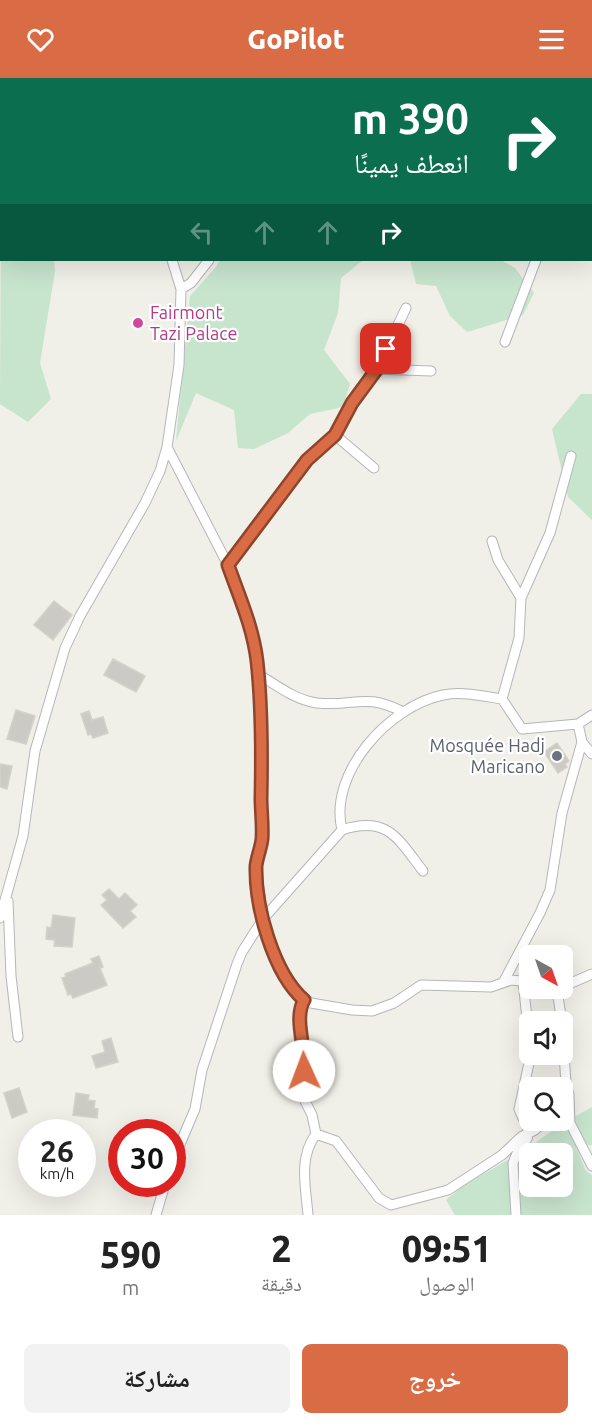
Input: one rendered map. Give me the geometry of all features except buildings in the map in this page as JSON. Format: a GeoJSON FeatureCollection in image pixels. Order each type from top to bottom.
{"type":"FeatureCollection","features":[{"type":"Feature","properties":{"kind":"street"},"geometry":{"type":"LineString","coordinates":[[0,918],[6,889],[23,836],[35,751],[65,648],[80,616],[148,496],[160,471],[167,447],[179,364],[182,289],[172,261]]}},
{"type":"Feature","properties":{"kind":"street"},"geometry":{"type":"LineString","coordinates":[[182,289],[191,283],[208,261]]}},
{"type":"Feature","properties":{"kind":"street"},"geometry":{"type":"LineString","coordinates":[[505,342],[536,261]]}},
{"type":"Feature","properties":{"kind":"street"},"geometry":{"type":"LineString","coordinates":[[228,565],[307,460],[335,435],[352,403],[377,369],[406,308]]}},
{"type":"Feature","properties":{"kind":"street"},"geometry":{"type":"LineString","coordinates":[[377,369],[431,371]]}},
{"type":"Feature","properties":{"kind":"street"},"geometry":{"type":"LineString","coordinates":[[335,435],[374,468]]}},
{"type":"Feature","properties":{"kind":"street"},"geometry":{"type":"LineString","coordinates":[[167,447],[228,565],[249,624],[258,674],[262,839],[256,865],[263,919],[270,942],[296,993],[304,1000],[324,1006],[372,1011],[393,1003],[421,985],[491,987],[504,981],[519,982]]}},
{"type":"Feature","properties":{"kind":"street"},"geometry":{"type":"LineString","coordinates":[[571,456],[550,533],[521,598],[519,638],[502,699],[522,729],[578,724],[592,715]]}},
{"type":"Feature","properties":{"kind":"street"},"geometry":{"type":"LineString","coordinates":[[492,541],[498,560],[521,598]]}},
{"type":"Feature","properties":{"kind":"street"},"geometry":{"type":"LineString","coordinates":[[258,674],[281,689],[315,703],[370,700],[384,702],[404,712]]}},
{"type":"Feature","properties":{"kind":"street"},"geometry":{"type":"LineString","coordinates":[[342,830],[340,817],[343,792],[352,766],[404,712],[433,698],[452,693],[502,699]]}},
{"type":"Feature","properties":{"kind":"street"},"geometry":{"type":"LineString","coordinates":[[578,724],[582,742],[592,754]]}},
{"type":"Feature","properties":{"kind":"street"},"geometry":{"type":"LineString","coordinates":[[504,981],[540,914],[550,890],[562,813],[570,777],[582,742]]}},
{"type":"Feature","properties":{"kind":"street"},"geometry":{"type":"LineString","coordinates":[[186,1130],[195,1109],[202,1070],[242,952],[263,919],[342,830],[361,824],[389,831],[423,871]]}},
{"type":"Feature","properties":{"kind":"street"},"geometry":{"type":"LineString","coordinates":[[6,889],[11,976],[18,1037]]}},
{"type":"Feature","properties":{"kind":"street"},"geometry":{"type":"LineString","coordinates":[[573,982],[592,974]]}},
{"type":"Feature","properties":{"kind":"street"},"geometry":{"type":"LineString","coordinates":[[304,1000],[301,1006],[300,1022],[305,1062],[299,1089],[312,1115],[316,1134],[310,1142],[304,1161],[308,1215]]}},
{"type":"Feature","properties":{"kind":"street"},"geometry":{"type":"LineString","coordinates":[[516,1215],[513,1163],[529,1132],[521,1116],[520,1103],[529,1065]]}},
{"type":"Feature","properties":{"kind":"street"},"geometry":{"type":"LineString","coordinates":[[573,1131],[592,1166]]}},
{"type":"Feature","properties":{"kind":"street"},"geometry":{"type":"LineString","coordinates":[[316,1134],[336,1141],[379,1198],[391,1205],[448,1190],[502,1155],[529,1132]]}},
{"type":"Feature","properties":{"kind":"street"},"geometry":{"type":"LineString","coordinates":[[156,1215],[161,1197]]}},
{"type":"Feature","properties":{"kind":"green space"},"geometry":{"type":"Polygon","coordinates":[[[1,261],[54,261],[55,271],[40,363],[51,399],[28,422],[0,404],[1,261]]]}},
{"type":"Feature","properties":{"kind":"green space"},"geometry":{"type":"Polygon","coordinates":[[[219,261],[362,261],[341,278],[338,313],[324,350],[350,384],[343,407],[310,414],[288,433],[254,449],[238,448],[234,410],[196,393],[176,441],[190,296],[219,261]]]}},
{"type":"Feature","properties":{"kind":"green space"},"geometry":{"type":"Polygon","coordinates":[[[410,261],[503,261],[515,268],[534,293],[523,315],[467,332],[450,316],[436,286],[416,284],[410,261]]]}},
{"type":"Feature","properties":{"kind":"green space"},"geometry":{"type":"Polygon","coordinates":[[[581,394],[592,394],[592,520],[568,497],[552,429],[581,394]]]}},
{"type":"Feature","properties":{"kind":"green space"},"geometry":{"type":"Polygon","coordinates":[[[592,1107],[592,1145],[576,1147],[586,1171],[592,1175],[592,1215],[455,1215],[446,1200],[464,1185],[519,1154],[519,1197],[573,1197],[573,1143],[535,1143],[552,1131],[573,1131],[573,1118],[592,1107]]]}},
{"type":"Feature","properties":{"kind":"place","name":"Fairmont Tazi Palace"},"geometry":{"type":"Point","coordinates":[138,323]}},
{"type":"Feature","properties":{"kind":"place","name":"Mosquée Hadj Maricano"},"geometry":{"type":"Point","coordinates":[557,756]}},
{"type":"Feature","properties":{"kind":"route"},"geometry":{"type":"LineString","coordinates":[[304,1071],[300,1022],[301,1006],[304,1000],[291,986],[276,956],[267,934],[259,900],[256,865],[262,839],[261,735],[257,659],[254,640],[228,565],[307,460],[335,435],[352,403],[377,369],[386,349]]}}]}
